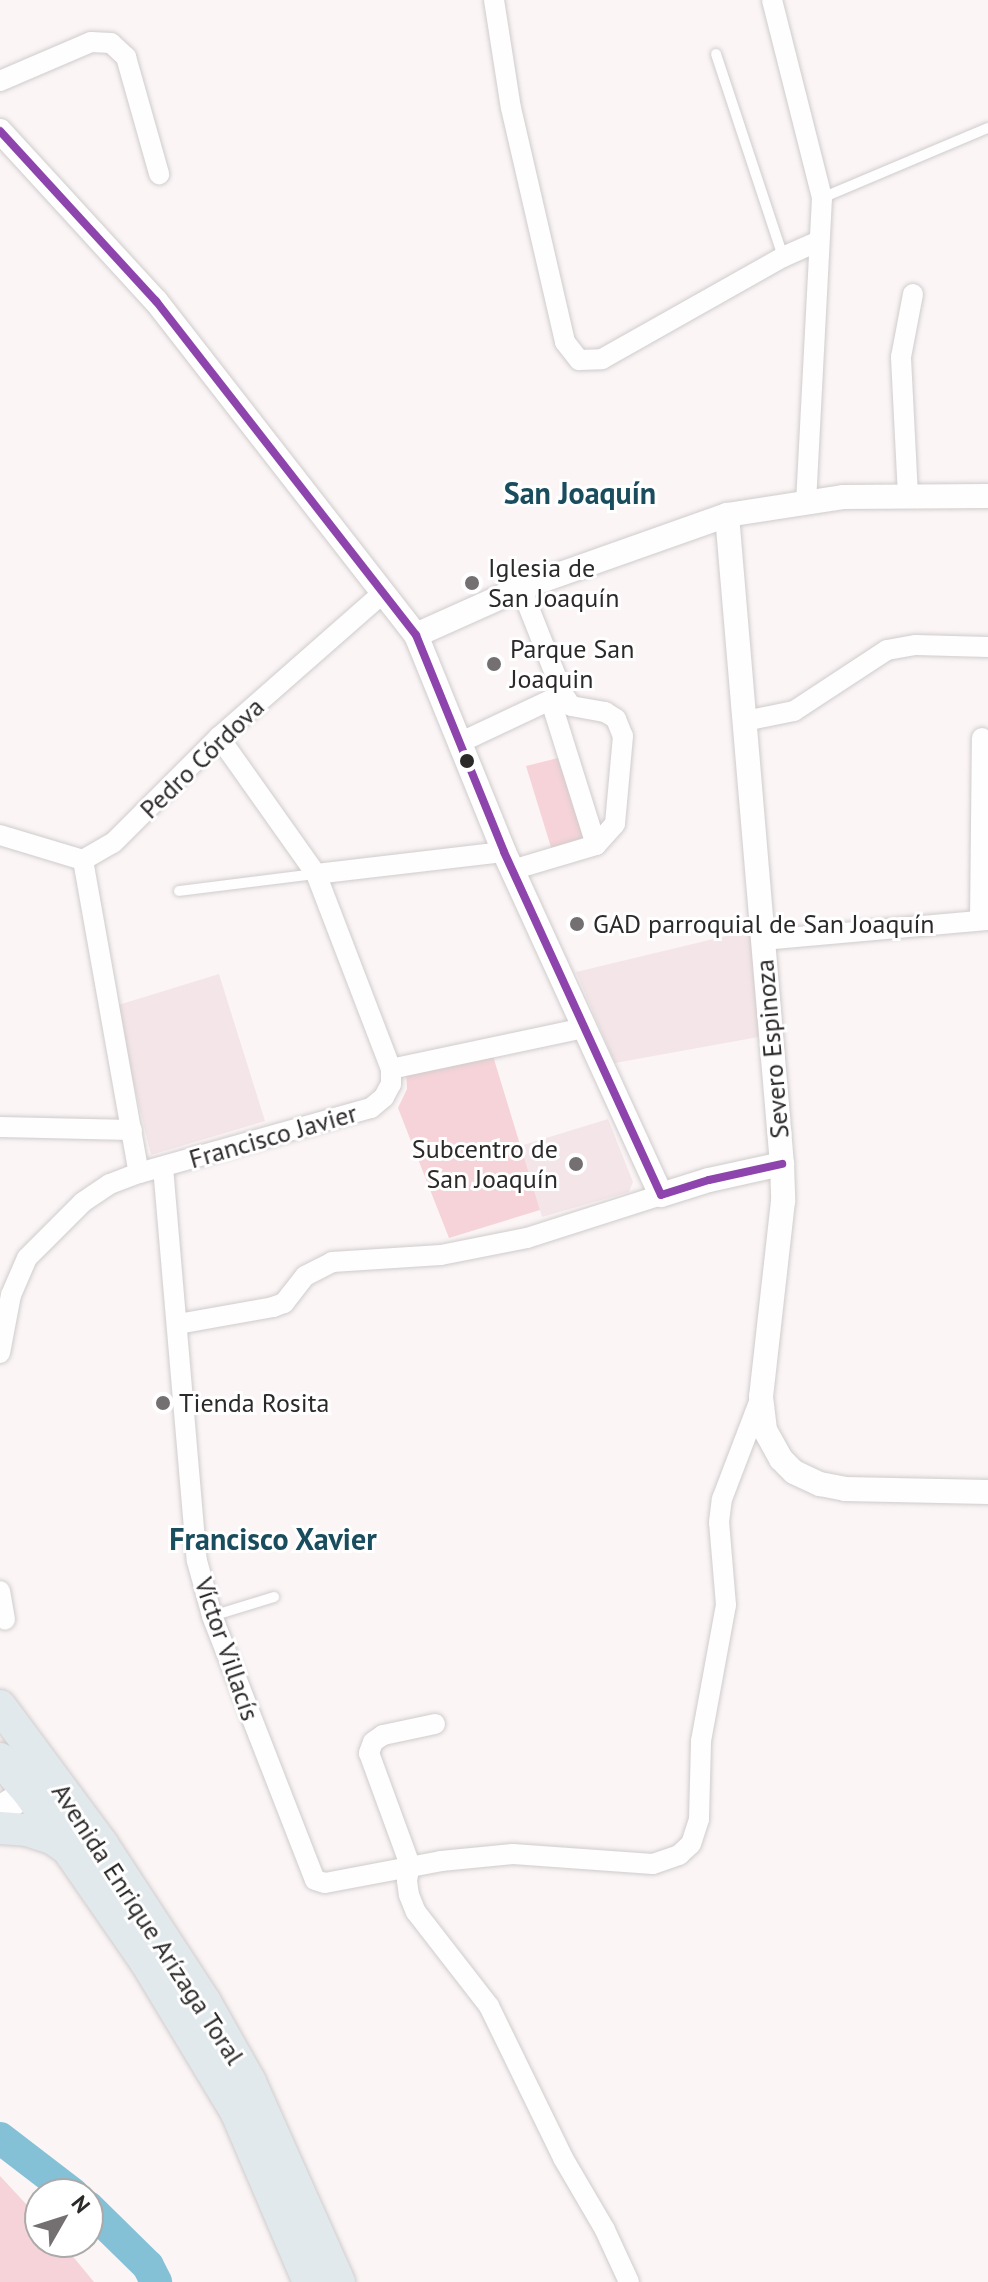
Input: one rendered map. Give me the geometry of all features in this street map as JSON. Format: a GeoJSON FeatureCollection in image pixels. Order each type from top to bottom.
{"type":"FeatureCollection","features":[{"type":"Feature","properties":{"kind":"main road","name":"Avenida Enrique Arízaga Toral"},"geometry":{"type":"LineString","coordinates":[[0,1706],[68,1849],[146,1962],[236,2111],[309,2282]]}},
{"type":"Feature","properties":{"kind":"main road","name":"Avenida Enrique Arízaga Toral"},"geometry":{"type":"LineString","coordinates":[[0,1759],[40,1785],[102,1844],[205,2002],[250,2082],[339,2282]]}},
{"type":"Feature","properties":{"kind":"main road"},"geometry":{"type":"LineString","coordinates":[[0,1810],[40,1785]]}},
{"type":"Feature","properties":{"kind":"main road"},"geometry":{"type":"LineString","coordinates":[[0,1828],[27,1830],[52,1838],[68,1849]]}},
{"type":"Feature","properties":{"kind":"street"},"geometry":{"type":"LineString","coordinates":[[494,0],[511,108],[565,342],[579,360],[602,359],[783,257],[819,241]]}},
{"type":"Feature","properties":{"kind":"street"},"geometry":{"type":"LineString","coordinates":[[772,0],[822,198],[806,501]]}},
{"type":"Feature","properties":{"kind":"street"},"geometry":{"type":"LineString","coordinates":[[0,81],[91,42],[111,43],[126,57],[159,174]]}},
{"type":"Feature","properties":{"kind":"street"},"geometry":{"type":"LineString","coordinates":[[0,131],[156,301],[416,635],[508,861],[661,1195]]}},
{"type":"Feature","properties":{"kind":"street"},"geometry":{"type":"LineString","coordinates":[[908,496],[901,357],[913,294]]}},
{"type":"Feature","properties":{"kind":"street"},"geometry":{"type":"LineString","coordinates":[[416,635],[521,588],[727,515],[806,501],[988,496]]}},
{"type":"Feature","properties":{"kind":"street","name":"Severo Espinoza"},"geometry":{"type":"LineString","coordinates":[[727,515],[782,1164],[783,1201],[761,1414],[772,1446],[794,1472],[820,1484],[845,1489],[988,1492]]}},
{"type":"Feature","properties":{"kind":"street"},"geometry":{"type":"LineString","coordinates":[[521,588],[557,698],[596,845]]}},
{"type":"Feature","properties":{"kind":"street","name":"Pedro Córdova"},"geometry":{"type":"LineString","coordinates":[[83,860],[113,843],[219,737],[383,593]]}},
{"type":"Feature","properties":{"kind":"street"},"geometry":{"type":"LineString","coordinates":[[745,721],[794,711],[887,650],[916,645],[988,647]]}},
{"type":"Feature","properties":{"kind":"street"},"geometry":{"type":"LineString","coordinates":[[459,743],[557,698]]}},
{"type":"Feature","properties":{"kind":"street"},"geometry":{"type":"LineString","coordinates":[[316,874],[508,861],[596,845],[615,824],[623,736],[616,719],[605,712],[571,706],[557,698]]}},
{"type":"Feature","properties":{"kind":"street"},"geometry":{"type":"LineString","coordinates":[[219,737],[316,874],[391,1069],[584,1028]]}},
{"type":"Feature","properties":{"kind":"street"},"geometry":{"type":"LineString","coordinates":[[764,940],[984,920],[982,738]]}},
{"type":"Feature","properties":{"kind":"street"},"geometry":{"type":"LineString","coordinates":[[0,835],[83,860],[139,1173]]}},
{"type":"Feature","properties":{"kind":"street","name":"Francisco Javier"},"geometry":{"type":"LineString","coordinates":[[0,1353],[11,1295],[27,1258],[83,1202],[110,1184],[139,1173],[371,1108],[384,1097],[391,1084],[391,1069]]}},
{"type":"Feature","properties":{"kind":"street"},"geometry":{"type":"LineString","coordinates":[[0,1127],[132,1130]]}},
{"type":"Feature","properties":{"kind":"street"},"geometry":{"type":"LineString","coordinates":[[178,1324],[284,1303],[305,1276],[332,1262],[441,1255],[527,1238],[709,1180],[782,1164]]}},
{"type":"Feature","properties":{"kind":"street","name":"Víctor Villacís"},"geometry":{"type":"LineString","coordinates":[[163,1167],[197,1561],[212,1616],[315,1880],[325,1883],[410,1865]]}},
{"type":"Feature","properties":{"kind":"street"},"geometry":{"type":"LineString","coordinates":[[410,1865],[513,1854],[653,1864],[679,1855],[691,1844],[699,1819],[701,1741],[726,1605],[719,1522],[722,1499],[761,1397]]}},
{"type":"Feature","properties":{"kind":"street"},"geometry":{"type":"LineString","coordinates":[[0,1591],[5,1620]]}},
{"type":"Feature","properties":{"kind":"street"},"geometry":{"type":"LineString","coordinates":[[435,1724],[383,1735],[373,1742],[369,1753],[410,1865],[407,1881],[416,1912],[489,2006],[563,2158],[605,2230],[629,2282]]}},
{"type":"Feature","properties":{"kind":"lane"},"geometry":{"type":"LineString","coordinates":[[716,54],[783,257]]}},
{"type":"Feature","properties":{"kind":"lane"},"geometry":{"type":"LineString","coordinates":[[822,198],[988,128]]}},
{"type":"Feature","properties":{"kind":"lane"},"geometry":{"type":"LineString","coordinates":[[179,891],[316,874]]}},
{"type":"Feature","properties":{"kind":"lane"},"geometry":{"type":"LineString","coordinates":[[212,1616],[274,1597]]}},
{"type":"Feature","properties":{"kind":"shaded area"},"geometry":{"type":"Polygon","coordinates":[[[566,756],[595,842],[554,857],[526,766],[566,756]]]}},
{"type":"Feature","properties":{"kind":"shaded area"},"geometry":{"type":"Polygon","coordinates":[[[755,929],[764,1036],[615,1063],[576,972],[755,929]]]}},
{"type":"Feature","properties":{"kind":"shaded area"},"geometry":{"type":"Polygon","coordinates":[[[219,974],[265,1121],[151,1155],[115,1006],[219,974]]]}},
{"type":"Feature","properties":{"kind":"shaded area"},"geometry":{"type":"Polygon","coordinates":[[[493,1056],[540,1210],[449,1238],[398,1108],[407,1089],[406,1071],[493,1056]]]}},
{"type":"Feature","properties":{"kind":"shaded area","name":"Subcentro de San Joaquín"},"geometry":{"type":"Polygon","coordinates":[[[608,1119],[633,1182],[629,1192],[542,1217],[520,1146],[608,1119]]]}},
{"type":"Feature","properties":{"kind":"shaded area"},"geometry":{"type":"Polygon","coordinates":[[[0,2176],[24,2202],[24,2258],[74,2258],[94,2282],[0,2282],[0,2176]]]}},
{"type":"Feature","properties":{"kind":"waterway"},"geometry":{"type":"LineString","coordinates":[[0,2138],[52,2178]]}},
{"type":"Feature","properties":{"kind":"waterway"},"geometry":{"type":"LineString","coordinates":[[104,2223],[148,2266],[156,2282]]}},
{"type":"Feature","properties":{"kind":"transit line"},"geometry":{"type":"LineString","coordinates":[[0,131],[156,301],[416,635],[504,852],[661,1195],[709,1180],[782,1164]]}},
{"type":"Feature","properties":{"kind":"place","name":"Iglesia de San Joaquín"},"geometry":{"type":"Point","coordinates":[472,583]}},
{"type":"Feature","properties":{"kind":"place","name":"Parque San Joaquin"},"geometry":{"type":"Point","coordinates":[494,664]}},
{"type":"Feature","properties":{"kind":"place","name":"GAD parroquial de San Joaquín"},"geometry":{"type":"Point","coordinates":[577,924]}},
{"type":"Feature","properties":{"kind":"place","name":"Subcentro de San Joaquín"},"geometry":{"type":"Point","coordinates":[576,1164]}},
{"type":"Feature","properties":{"kind":"place","name":"Tienda Rosita"},"geometry":{"type":"Point","coordinates":[163,1403]}},
{"type":"Feature","properties":{"kind":"district","name":"San Joaquín"},"geometry":{"type":"Point","coordinates":[580,493]}},
{"type":"Feature","properties":{"kind":"district","name":"Francisco Xavier"},"geometry":{"type":"Point","coordinates":[273,1539]}}]}
